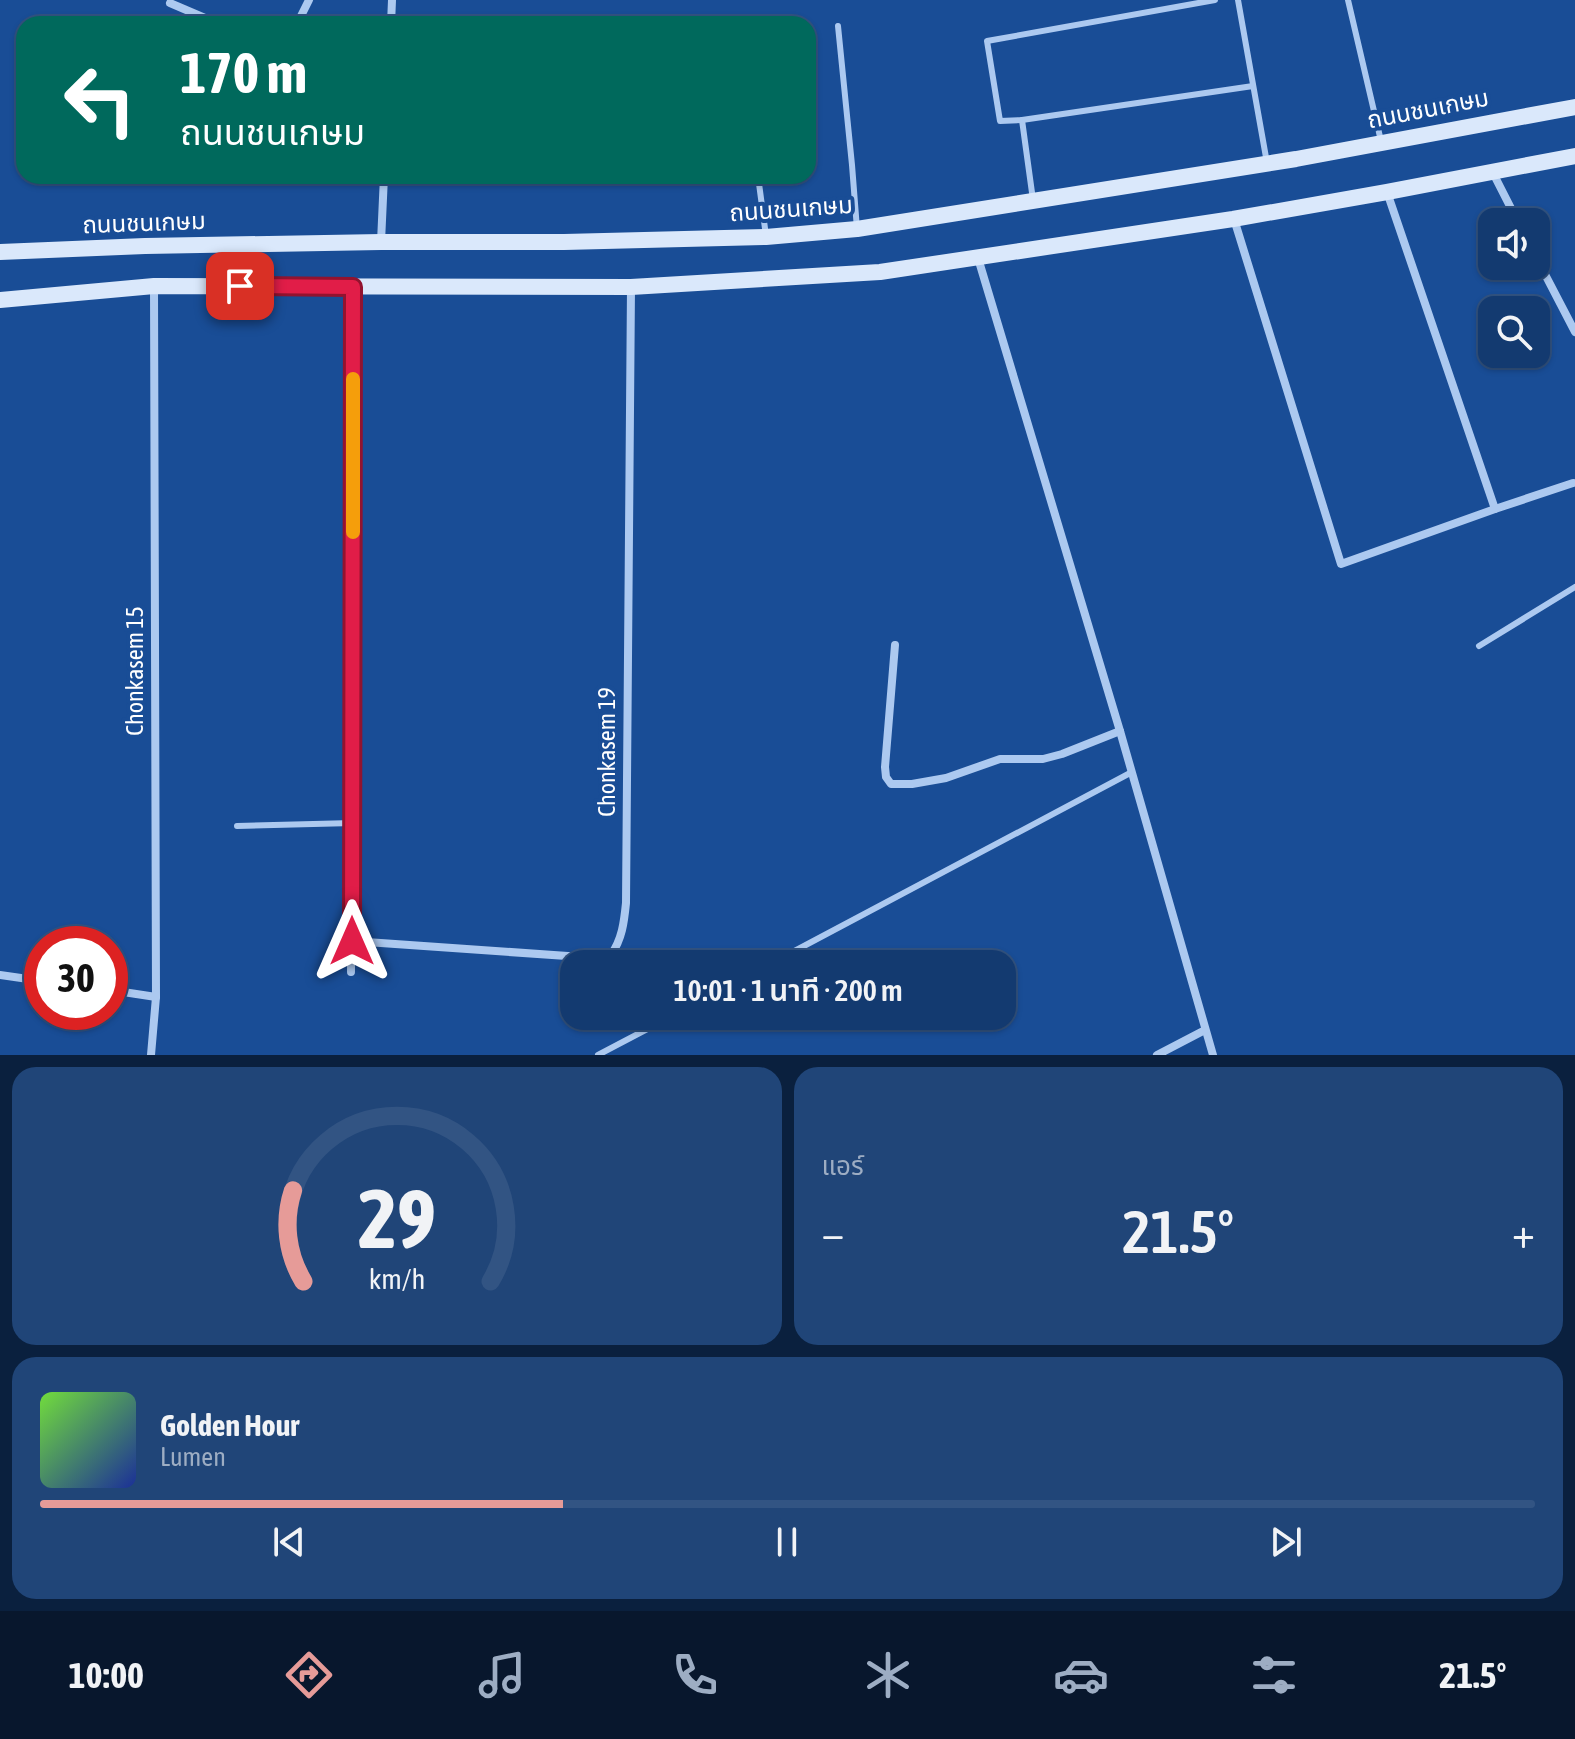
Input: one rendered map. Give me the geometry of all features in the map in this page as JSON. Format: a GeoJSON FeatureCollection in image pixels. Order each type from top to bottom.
{"type":"FeatureCollection","features":[{"type":"Feature","properties":{"kind":"main road","name":"ถนนชนเกษม"},"geometry":{"type":"LineString","coordinates":[[0,252],[145,246],[766,237],[857,229],[1267,163],[1575,107]]}},
{"type":"Feature","properties":{"kind":"main road"},"geometry":{"type":"LineString","coordinates":[[0,300],[154,286],[631,287],[880,272],[1233,219],[1575,156]]}},
{"type":"Feature","properties":{"kind":"street"},"geometry":{"type":"LineString","coordinates":[[170,3],[200,16]]}},
{"type":"Feature","properties":{"kind":"street"},"geometry":{"type":"LineString","coordinates":[[1492,171],[1511,208]]}},
{"type":"Feature","properties":{"kind":"street"},"geometry":{"type":"LineString","coordinates":[[381,242],[384,184]]}},
{"type":"Feature","properties":{"kind":"street"},"geometry":{"type":"LineString","coordinates":[[1387,192],[1495,509]]}},
{"type":"Feature","properties":{"kind":"street"},"geometry":{"type":"LineString","coordinates":[[1233,219],[1341,564],[1573,483]]}},
{"type":"Feature","properties":{"kind":"street"},"geometry":{"type":"LineString","coordinates":[[977,257],[1120,731],[1213,1055]]}},
{"type":"Feature","properties":{"kind":"street"},"geometry":{"type":"LineString","coordinates":[[1548,280],[1575,332]]}},
{"type":"Feature","properties":{"kind":"street","name":"Chonkasem 15"},"geometry":{"type":"LineString","coordinates":[[151,1055],[156,997],[154,286]]}},
{"type":"Feature","properties":{"kind":"street"},"geometry":{"type":"LineString","coordinates":[[351,972],[353,287]]}},
{"type":"Feature","properties":{"kind":"street","name":"Chonkasem 19"},"geometry":{"type":"LineString","coordinates":[[352,941],[596,958],[611,955],[619,943],[626,903],[631,287]]}},
{"type":"Feature","properties":{"kind":"street"},"geometry":{"type":"LineString","coordinates":[[895,645],[885,767],[891,784],[946,778],[1000,759],[1043,759],[1120,731]]}},
{"type":"Feature","properties":{"kind":"street"},"geometry":{"type":"LineString","coordinates":[[0,975],[24,978]]}},
{"type":"Feature","properties":{"kind":"street"},"geometry":{"type":"LineString","coordinates":[[128,993],[156,997]]}},
{"type":"Feature","properties":{"kind":"street"},"geometry":{"type":"LineString","coordinates":[[1157,1055],[1205,1030]]}},
{"type":"Feature","properties":{"kind":"lane"},"geometry":{"type":"LineString","coordinates":[[1215,0],[987,41],[1000,121],[1253,86]]}},
{"type":"Feature","properties":{"kind":"lane"},"geometry":{"type":"LineString","coordinates":[[1238,0],[1267,163]]}},
{"type":"Feature","properties":{"kind":"lane"},"geometry":{"type":"LineString","coordinates":[[1348,0],[1381,142]]}},
{"type":"Feature","properties":{"kind":"lane"},"geometry":{"type":"LineString","coordinates":[[838,26],[857,229]]}},
{"type":"Feature","properties":{"kind":"lane"},"geometry":{"type":"LineString","coordinates":[[1022,120],[1033,200]]}},
{"type":"Feature","properties":{"kind":"lane"},"geometry":{"type":"LineString","coordinates":[[759,184],[766,237]]}},
{"type":"Feature","properties":{"kind":"lane"},"geometry":{"type":"LineString","coordinates":[[1479,646],[1575,587]]}},
{"type":"Feature","properties":{"kind":"lane"},"geometry":{"type":"LineString","coordinates":[[796,950],[1132,772]]}},
{"type":"Feature","properties":{"kind":"lane"},"geometry":{"type":"LineString","coordinates":[[237,826],[353,823]]}},
{"type":"Feature","properties":{"kind":"lane"},"geometry":{"type":"LineString","coordinates":[[598,1055],[645,1030]]}},
{"type":"Feature","properties":{"kind":"slow traffic"},"geometry":{"type":"LineString","coordinates":[[353,379],[353,532]]}},
{"type":"Feature","properties":{"kind":"route"},"geometry":{"type":"LineString","coordinates":[[240,286],[353,287],[352,941]]}}]}
